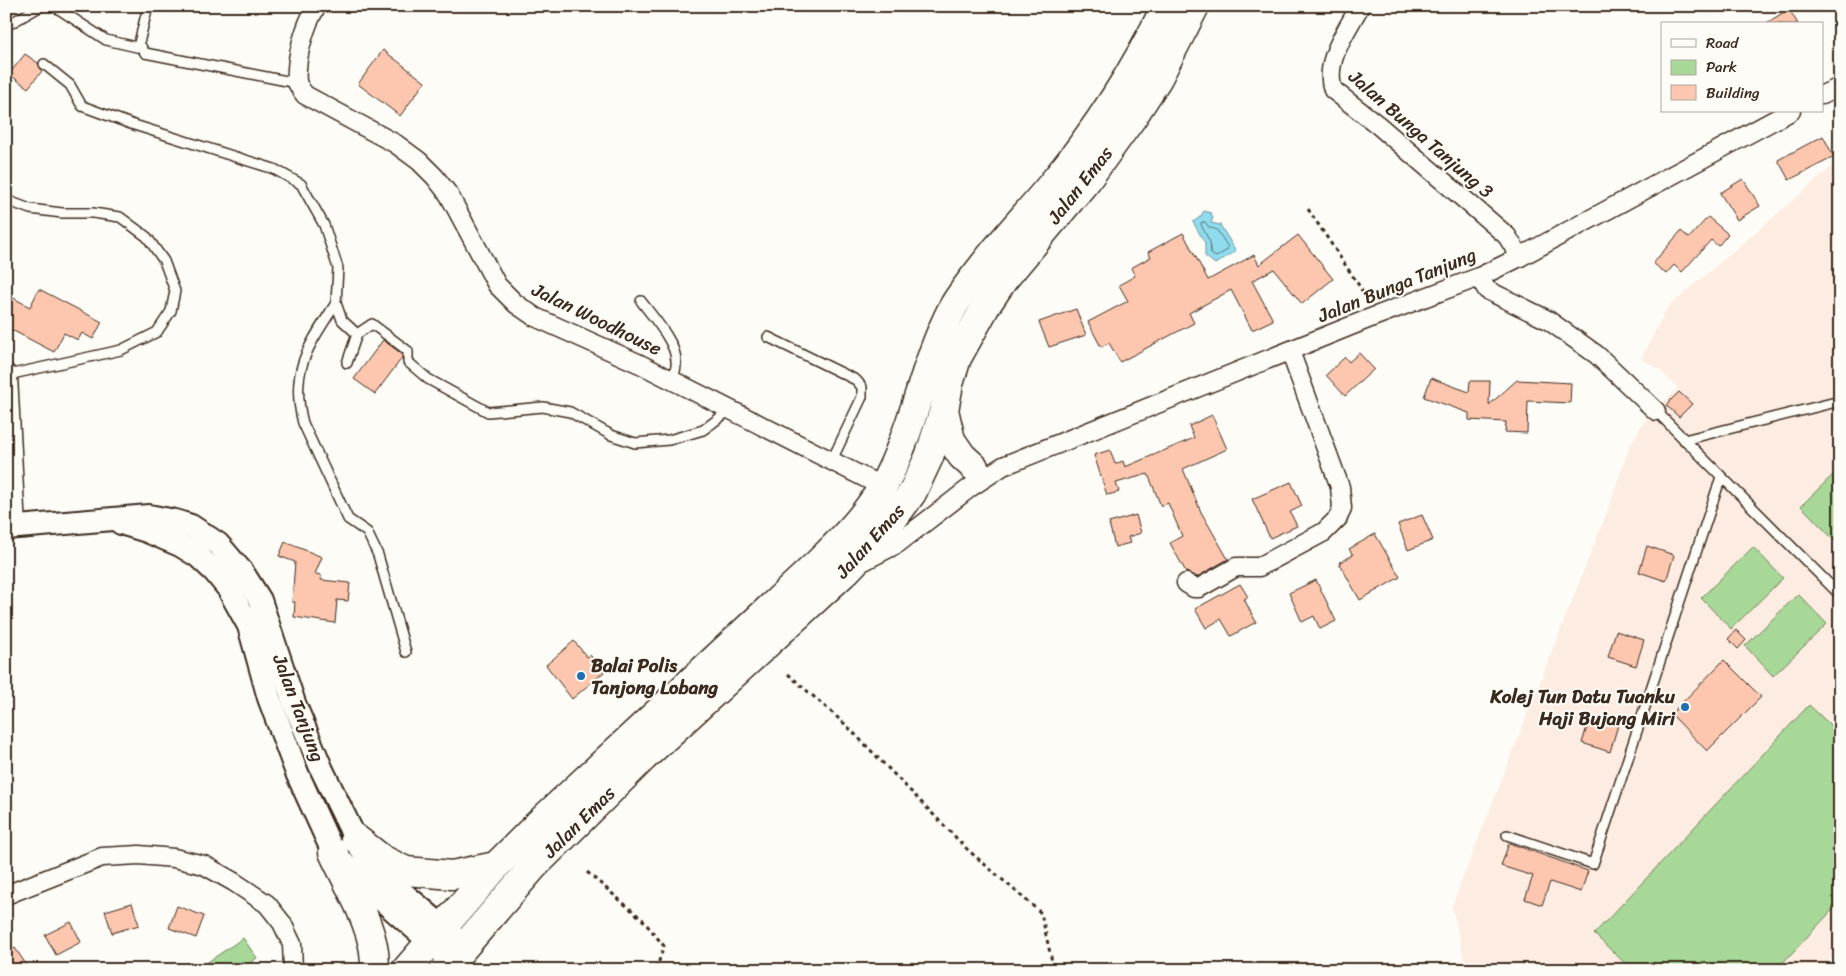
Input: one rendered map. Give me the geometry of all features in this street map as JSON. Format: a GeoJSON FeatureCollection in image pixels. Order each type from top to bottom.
{"type":"FeatureCollection","features":[{"type":"Feature","properties":{"kind":"main road","name":"Jalan Emas"},"geometry":{"type":"LineString","coordinates":[[406,970],[496,866],[539,823],[817,564],[855,526],[883,487],[903,444],[931,360],[954,307],[970,281],[1052,184],[1102,119],[1148,45],[1166,6]]}},
{"type":"Feature","properties":{"kind":"main road","name":"Jalan Emas"},"geometry":{"type":"LineString","coordinates":[[454,959],[533,867],[637,764],[846,571],[884,531],[912,493],[929,456],[944,410],[948,384],[957,358],[987,304],[1004,279],[1087,180],[1132,118],[1158,78],[1195,6]]}},
{"type":"Feature","properties":{"kind":"main road"},"geometry":{"type":"LineString","coordinates":[[944,410],[951,440],[962,456],[974,467]]}},
{"type":"Feature","properties":{"kind":"main road"},"geometry":{"type":"LineString","coordinates":[[883,487],[905,461],[919,455],[929,456]]}},
{"type":"Feature","properties":{"kind":"main road"},"geometry":{"type":"LineString","coordinates":[[344,845],[382,859],[406,871],[452,875],[496,866]]}},
{"type":"Feature","properties":{"kind":"main road"},"geometry":{"type":"LineString","coordinates":[[344,845],[370,932],[376,960],[374,970]]}},
{"type":"Feature","properties":{"kind":"street"},"geometry":{"type":"LineString","coordinates":[[297,83],[299,58],[306,29],[318,6]]}},
{"type":"Feature","properties":{"kind":"street","name":"Jalan Bunga Tanjung 3"},"geometry":{"type":"LineString","coordinates":[[1360,6],[1333,58],[1330,82],[1333,90],[1378,125],[1508,236],[1520,257]]}},
{"type":"Feature","properties":{"kind":"street","name":"Jalan Woodhouse"},"geometry":{"type":"LineString","coordinates":[[297,83],[305,95],[396,144],[435,177],[449,195],[497,285],[516,304],[535,317],[673,380],[883,487]]}},
{"type":"Feature","properties":{"kind":"street"},"geometry":{"type":"LineString","coordinates":[[1824,94],[1840,87]]}},
{"type":"Feature","properties":{"kind":"street","name":"Jalan Bunga Tanjung"},"geometry":{"type":"LineString","coordinates":[[1003,466],[1373,317],[1478,277],[1520,257],[1789,112]]}},
{"type":"Feature","properties":{"kind":"street"},"geometry":{"type":"LineString","coordinates":[[1478,277],[1487,290],[1548,320],[1578,340],[1597,355],[1656,411]]}},
{"type":"Feature","properties":{"kind":"street"},"geometry":{"type":"LineString","coordinates":[[1186,583],[1194,588],[1199,588],[1236,567],[1259,567],[1324,532],[1338,518],[1342,508],[1340,487],[1290,351]]}},
{"type":"Feature","properties":{"kind":"street"},"geometry":{"type":"LineString","coordinates":[[7,374],[11,528]]}},
{"type":"Feature","properties":{"kind":"street"},"geometry":{"type":"LineString","coordinates":[[929,456],[974,467],[1003,466]]}},
{"type":"Feature","properties":{"kind":"street"},"geometry":{"type":"LineString","coordinates":[[846,571],[897,544],[970,487],[1003,466]]}},
{"type":"Feature","properties":{"kind":"street","name":"Jalan Tanjung"},"geometry":{"type":"LineString","coordinates":[[11,528],[112,521],[149,516],[191,526],[218,544],[243,573],[260,600],[294,703],[322,770],[344,845],[365,856],[437,935],[454,959]]}},
{"type":"Feature","properties":{"kind":"street"},"geometry":{"type":"LineString","coordinates":[[6,895],[102,857],[156,856],[204,865],[267,904],[282,923],[292,944],[293,970]]}},
{"type":"Feature","properties":{"kind":"lane"},"geometry":{"type":"LineString","coordinates":[[6,26],[41,6]]}},
{"type":"Feature","properties":{"kind":"lane"},"geometry":{"type":"LineString","coordinates":[[54,6],[106,40],[141,48]]}},
{"type":"Feature","properties":{"kind":"lane"},"geometry":{"type":"LineString","coordinates":[[148,6],[139,43],[145,53],[297,83]]}},
{"type":"Feature","properties":{"kind":"lane"},"geometry":{"type":"LineString","coordinates":[[44,64],[70,85],[82,106],[131,124],[274,169],[301,184],[324,225],[338,268],[336,303],[342,320],[357,334]]}},
{"type":"Feature","properties":{"kind":"lane"},"geometry":{"type":"LineString","coordinates":[[6,200],[30,209],[62,213],[93,213],[120,217],[147,237],[153,245],[164,261],[175,291],[171,310],[157,332],[121,350],[7,374]]}},
{"type":"Feature","properties":{"kind":"lane"},"geometry":{"type":"LineString","coordinates":[[641,301],[675,351],[676,362],[673,380]]}},
{"type":"Feature","properties":{"kind":"lane"},"geometry":{"type":"LineString","coordinates":[[336,303],[308,348],[298,379],[298,406],[303,423],[324,464],[348,519],[367,532],[378,555],[406,652]]}},
{"type":"Feature","properties":{"kind":"lane"},"geometry":{"type":"LineString","coordinates":[[346,363],[357,334],[372,324],[408,351],[408,362],[428,379],[488,412],[543,407],[570,412],[610,435],[636,443],[669,440],[703,430],[730,410]]}},
{"type":"Feature","properties":{"kind":"lane"},"geometry":{"type":"LineString","coordinates":[[768,337],[856,380],[862,388],[862,397],[832,460]]}},
{"type":"Feature","properties":{"kind":"lane"},"geometry":{"type":"LineString","coordinates":[[1684,440],[1840,401]]}},
{"type":"Feature","properties":{"kind":"lane"},"geometry":{"type":"LineString","coordinates":[[1656,411],[1840,595]]}},
{"type":"Feature","properties":{"kind":"lane"},"geometry":{"type":"LineString","coordinates":[[1507,835],[1593,864],[1721,477]]}},
{"type":"Feature","properties":{"kind":"path"},"geometry":{"type":"LineString","coordinates":[[1308,209],[1360,287],[1373,317]]}},
{"type":"Feature","properties":{"kind":"path"},"geometry":{"type":"LineString","coordinates":[[788,674],[846,725],[968,850],[1040,913],[1053,966],[1052,970]]}},
{"type":"Feature","properties":{"kind":"path"},"geometry":{"type":"LineString","coordinates":[[587,872],[642,919],[664,946],[656,970]]}},
{"type":"Feature","properties":{"kind":"shaded area","name":"Kolej Tun Datu Tuanku Haji Bujang Miri"},"geometry":{"type":"Polygon","coordinates":[[[1840,160],[1840,946],[1821,970],[1467,970],[1452,906],[1609,507],[1629,448],[1642,425],[1678,388],[1659,369],[1641,359],[1667,308],[1840,160]]]}},
{"type":"Feature","properties":{"kind":"green space"},"geometry":{"type":"Polygon","coordinates":[[[1840,468],[1840,546],[1801,506],[1840,468]]]}},
{"type":"Feature","properties":{"kind":"green space"},"geometry":{"type":"Polygon","coordinates":[[[1753,547],[1783,578],[1731,629],[1701,598],[1753,547]]]}},
{"type":"Feature","properties":{"kind":"green space"},"geometry":{"type":"Polygon","coordinates":[[[1798,594],[1827,624],[1773,676],[1745,646],[1798,594]]]}},
{"type":"Feature","properties":{"kind":"green space"},"geometry":{"type":"Polygon","coordinates":[[[1809,705],[1840,734],[1840,902],[1776,970],[1632,970],[1594,934],[1809,705]]]}},
{"type":"Feature","properties":{"kind":"green space"},"geometry":{"type":"Polygon","coordinates":[[[243,938],[257,958],[240,970],[196,970],[243,938]]]}},
{"type":"Feature","properties":{"kind":"water"},"geometry":{"type":"Polygon","coordinates":[[[1204,211],[1211,213],[1213,218],[1211,223],[1220,225],[1236,251],[1215,264],[1205,256],[1205,243],[1193,222],[1204,211]]]}},
{"type":"Feature","properties":{"kind":"building"},"geometry":{"type":"Polygon","coordinates":[[[1789,9],[1797,22],[1768,22],[1789,9]]]}},
{"type":"Feature","properties":{"kind":"building"},"geometry":{"type":"Polygon","coordinates":[[[383,50],[425,82],[400,116],[358,84],[383,50]]]}},
{"type":"Feature","properties":{"kind":"building"},"geometry":{"type":"Polygon","coordinates":[[[25,54],[38,63],[42,71],[28,88],[9,74],[25,54]]]}},
{"type":"Feature","properties":{"kind":"building"},"geometry":{"type":"Polygon","coordinates":[[[1823,136],[1834,157],[1789,180],[1778,160],[1823,136]]]}},
{"type":"Feature","properties":{"kind":"building"},"geometry":{"type":"Polygon","coordinates":[[[1743,179],[1760,206],[1737,220],[1720,193],[1743,179]]]}},
{"type":"Feature","properties":{"kind":"building"},"geometry":{"type":"Polygon","coordinates":[[[1708,217],[1728,234],[1718,246],[1711,240],[1682,272],[1674,265],[1666,274],[1653,263],[1681,231],[1689,238],[1708,217]]]}},
{"type":"Feature","properties":{"kind":"building"},"geometry":{"type":"Polygon","coordinates":[[[1183,233],[1208,280],[1254,255],[1259,265],[1298,235],[1333,279],[1302,304],[1274,269],[1252,281],[1273,320],[1252,330],[1231,290],[1189,313],[1194,323],[1120,362],[1109,343],[1101,347],[1088,322],[1128,301],[1119,285],[1135,276],[1131,268],[1151,257],[1148,252],[1183,233]]]}},
{"type":"Feature","properties":{"kind":"building"},"geometry":{"type":"Polygon","coordinates":[[[39,289],[102,322],[93,339],[82,333],[78,340],[64,333],[54,352],[6,327],[6,294],[30,307],[39,289]]]}},
{"type":"Feature","properties":{"kind":"building"},"geometry":{"type":"Polygon","coordinates":[[[1076,309],[1086,335],[1049,347],[1039,322],[1076,309]]]}},
{"type":"Feature","properties":{"kind":"building"},"geometry":{"type":"Polygon","coordinates":[[[383,340],[402,354],[402,358],[375,394],[354,379],[383,340]]]}},
{"type":"Feature","properties":{"kind":"building"},"geometry":{"type":"Polygon","coordinates":[[[1359,353],[1374,369],[1345,396],[1326,375],[1345,357],[1349,362],[1359,353]]]}},
{"type":"Feature","properties":{"kind":"building"},"geometry":{"type":"Polygon","coordinates":[[[1431,378],[1469,392],[1470,381],[1490,381],[1489,405],[1517,380],[1571,383],[1570,403],[1528,401],[1527,433],[1505,432],[1506,422],[1469,420],[1469,413],[1424,397],[1431,378]]]}},
{"type":"Feature","properties":{"kind":"building"},"geometry":{"type":"Polygon","coordinates":[[[1679,392],[1692,404],[1679,417],[1666,405],[1679,392]]]}},
{"type":"Feature","properties":{"kind":"building"},"geometry":{"type":"Polygon","coordinates":[[[1212,415],[1227,449],[1183,469],[1201,512],[1228,559],[1197,577],[1186,572],[1170,543],[1182,536],[1168,503],[1161,506],[1148,474],[1116,483],[1119,492],[1107,495],[1094,455],[1110,450],[1115,464],[1123,461],[1125,467],[1194,438],[1189,426],[1212,415]]]}},
{"type":"Feature","properties":{"kind":"building"},"geometry":{"type":"Polygon","coordinates":[[[1291,482],[1302,506],[1290,512],[1297,526],[1270,538],[1252,499],[1291,482]]]}},
{"type":"Feature","properties":{"kind":"building"},"geometry":{"type":"Polygon","coordinates":[[[1136,515],[1141,533],[1128,537],[1130,543],[1115,547],[1109,523],[1136,515]]]}},
{"type":"Feature","properties":{"kind":"building"},"geometry":{"type":"Polygon","coordinates":[[[1422,515],[1433,540],[1408,550],[1398,524],[1422,515]]]}},
{"type":"Feature","properties":{"kind":"building"},"geometry":{"type":"Polygon","coordinates":[[[1375,534],[1400,577],[1360,600],[1339,563],[1353,555],[1349,549],[1375,534]]]}},
{"type":"Feature","properties":{"kind":"building"},"geometry":{"type":"Polygon","coordinates":[[[285,542],[322,557],[315,574],[321,575],[321,580],[350,583],[348,601],[337,600],[335,623],[294,617],[295,602],[292,602],[295,562],[279,556],[285,542]]]}},
{"type":"Feature","properties":{"kind":"building"},"geometry":{"type":"Polygon","coordinates":[[[1647,546],[1674,555],[1666,581],[1639,572],[1647,546]]]}},
{"type":"Feature","properties":{"kind":"building"},"geometry":{"type":"Polygon","coordinates":[[[1316,580],[1336,621],[1320,629],[1314,616],[1302,622],[1289,593],[1316,580]]]}},
{"type":"Feature","properties":{"kind":"building"},"geometry":{"type":"Polygon","coordinates":[[[1240,584],[1248,597],[1244,599],[1256,622],[1231,636],[1221,619],[1206,628],[1195,609],[1240,584]]]}},
{"type":"Feature","properties":{"kind":"building"},"geometry":{"type":"Polygon","coordinates":[[[1736,630],[1746,640],[1738,649],[1728,639],[1736,630]]]}},
{"type":"Feature","properties":{"kind":"building"},"geometry":{"type":"Polygon","coordinates":[[[1616,631],[1644,640],[1636,666],[1608,657],[1616,631]]]}},
{"type":"Feature","properties":{"kind":"building"},"geometry":{"type":"Polygon","coordinates":[[[574,641],[587,657],[590,655],[604,672],[572,699],[546,665],[574,641]]]}},
{"type":"Feature","properties":{"kind":"building"},"geometry":{"type":"Polygon","coordinates":[[[1724,660],[1761,697],[1707,751],[1671,714],[1724,660]]]}},
{"type":"Feature","properties":{"kind":"building"},"geometry":{"type":"Polygon","coordinates":[[[1590,717],[1618,725],[1610,752],[1582,743],[1590,717]]]}},
{"type":"Feature","properties":{"kind":"building"},"geometry":{"type":"Polygon","coordinates":[[[1509,843],[1588,871],[1581,892],[1550,882],[1542,905],[1525,899],[1533,876],[1501,866],[1509,843]]]}},
{"type":"Feature","properties":{"kind":"building"},"geometry":{"type":"Polygon","coordinates":[[[132,903],[139,925],[112,933],[105,911],[132,903]]]}},
{"type":"Feature","properties":{"kind":"building"},"geometry":{"type":"Polygon","coordinates":[[[177,906],[204,916],[196,938],[169,928],[177,906]]]}},
{"type":"Feature","properties":{"kind":"building"},"geometry":{"type":"Polygon","coordinates":[[[71,922],[81,942],[56,955],[45,935],[71,922]]]}},
{"type":"Feature","properties":{"kind":"building"},"geometry":{"type":"Polygon","coordinates":[[[15,948],[30,970],[6,970],[6,953],[15,948]]]}},
{"type":"Feature","properties":{"kind":"place","name":"Balai Polis Tanjong Lobang"},"geometry":{"type":"Point","coordinates":[581,676]}},
{"type":"Feature","properties":{"kind":"place","name":"Kolej Tun Datu Tuanku Haji Bujang Miri"},"geometry":{"type":"Point","coordinates":[1685,707]}}]}
